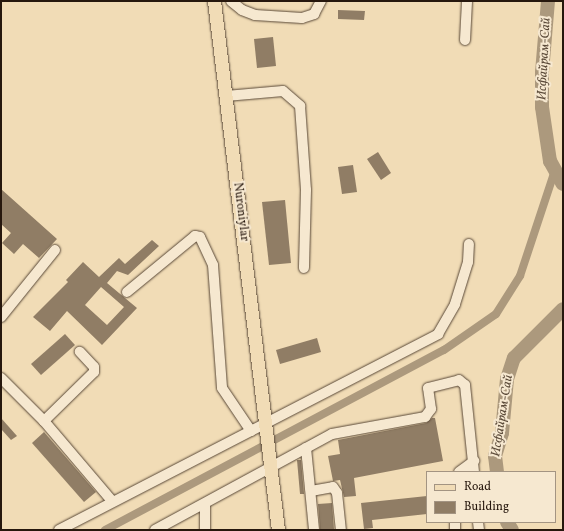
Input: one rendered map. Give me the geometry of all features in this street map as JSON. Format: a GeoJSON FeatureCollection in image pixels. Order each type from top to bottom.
{"type":"FeatureCollection","features":[{"type":"Feature","properties":{"kind":"main road","name":"Nuroniylar"},"geometry":{"type":"LineString","coordinates":[[214,1],[272,468],[278,530]]}},
{"type":"Feature","properties":{"kind":"street"},"geometry":{"type":"LineString","coordinates":[[231,1],[238,8],[255,15],[302,18],[314,14],[321,1]]}},
{"type":"Feature","properties":{"kind":"street"},"geometry":{"type":"LineString","coordinates":[[465,40],[467,1]]}},
{"type":"Feature","properties":{"kind":"street"},"geometry":{"type":"LineString","coordinates":[[226,96],[283,91],[300,106],[306,190],[304,268]]}},
{"type":"Feature","properties":{"kind":"street"},"geometry":{"type":"LineString","coordinates":[[127,292],[195,236],[200,237],[213,265],[222,388],[251,431]]}},
{"type":"Feature","properties":{"kind":"street"},"geometry":{"type":"LineString","coordinates":[[59,530],[438,334],[455,304],[468,262],[469,244]]}},
{"type":"Feature","properties":{"kind":"street"},"geometry":{"type":"LineString","coordinates":[[1,317],[55,250]]}},
{"type":"Feature","properties":{"kind":"street"},"geometry":{"type":"LineString","coordinates":[[44,421],[94,372],[94,367],[80,352]]}},
{"type":"Feature","properties":{"kind":"street"},"geometry":{"type":"LineString","coordinates":[[1,378],[44,421],[112,502]]}},
{"type":"Feature","properties":{"kind":"street"},"geometry":{"type":"LineString","coordinates":[[155,530],[272,468],[332,434],[425,416],[431,409],[428,388],[459,380],[465,385],[474,471]]}},
{"type":"Feature","properties":{"kind":"street"},"geometry":{"type":"LineString","coordinates":[[306,448],[314,530]]}},
{"type":"Feature","properties":{"kind":"street"},"geometry":{"type":"LineString","coordinates":[[460,471],[474,461]]}},
{"type":"Feature","properties":{"kind":"street"},"geometry":{"type":"LineString","coordinates":[[311,491],[333,487],[338,493],[341,530]]}},
{"type":"Feature","properties":{"kind":"street"},"geometry":{"type":"LineString","coordinates":[[205,504],[205,530]]}},
{"type":"Feature","properties":{"kind":"building"},"geometry":{"type":"Polygon","coordinates":[[[338,10],[365,11],[364,20],[338,19],[338,10]]]}},
{"type":"Feature","properties":{"kind":"building"},"geometry":{"type":"Polygon","coordinates":[[[273,37],[276,66],[257,68],[254,39],[273,37]]]}},
{"type":"Feature","properties":{"kind":"building"},"geometry":{"type":"Polygon","coordinates":[[[378,152],[391,173],[381,180],[367,159],[378,152]]]}},
{"type":"Feature","properties":{"kind":"building"},"geometry":{"type":"Polygon","coordinates":[[[353,165],[357,192],[342,194],[338,167],[353,165]]]}},
{"type":"Feature","properties":{"kind":"building"},"geometry":{"type":"Polygon","coordinates":[[[1,189],[57,239],[39,258],[23,244],[14,254],[2,243],[11,233],[1,224],[1,189]]]}},
{"type":"Feature","properties":{"kind":"building"},"geometry":{"type":"Polygon","coordinates":[[[285,200],[291,263],[269,265],[262,202],[285,200]]]}},
{"type":"Feature","properties":{"kind":"building"},"geometry":{"type":"Polygon","coordinates":[[[152,240],[159,246],[128,275],[117,271],[107,283],[137,308],[102,345],[67,311],[50,331],[33,317],[68,282],[66,280],[83,262],[99,277],[119,258],[125,264],[152,240]],[[101,287],[85,305],[107,325],[124,307],[101,287]]]}},
{"type":"Feature","properties":{"kind":"building"},"geometry":{"type":"Polygon","coordinates":[[[65,334],[75,345],[41,375],[31,364],[65,334]]]}},
{"type":"Feature","properties":{"kind":"building"},"geometry":{"type":"Polygon","coordinates":[[[317,338],[321,352],[280,364],[276,350],[317,338]]]}},
{"type":"Feature","properties":{"kind":"building"},"geometry":{"type":"Polygon","coordinates":[[[1,418],[17,436],[11,440],[1,429],[1,418]]]}},
{"type":"Feature","properties":{"kind":"building"},"geometry":{"type":"Polygon","coordinates":[[[432,418],[435,418],[443,461],[354,478],[356,496],[344,497],[340,480],[333,481],[328,456],[340,454],[338,440],[426,423],[432,418]]]}},
{"type":"Feature","properties":{"kind":"building"},"geometry":{"type":"Polygon","coordinates":[[[44,432],[96,492],[84,502],[32,443],[44,432]]]}},
{"type":"Feature","properties":{"kind":"building"},"geometry":{"type":"Polygon","coordinates":[[[297,460],[301,460],[304,494],[300,494],[297,460]]]}},
{"type":"Feature","properties":{"kind":"building"},"geometry":{"type":"Polygon","coordinates":[[[426,496],[426,514],[372,520],[373,528],[364,529],[361,503],[426,496]]]}},
{"type":"Feature","properties":{"kind":"building"},"geometry":{"type":"Polygon","coordinates":[[[332,503],[334,530],[320,530],[318,504],[332,503]]]}},
{"type":"Feature","properties":{"kind":"waterway","name":"Исфайрам-Сай"},"geometry":{"type":"LineString","coordinates":[[548,1],[542,72],[542,107],[550,161],[563,184]]}},
{"type":"Feature","properties":{"kind":"waterway"},"geometry":{"type":"LineString","coordinates":[[105,530],[444,350],[496,314],[520,276],[555,170]]}},
{"type":"Feature","properties":{"kind":"waterway","name":"Исфайрам-Сай"},"geometry":{"type":"LineString","coordinates":[[497,471],[495,456],[502,433],[507,379],[514,358],[563,309]]}},
{"type":"Feature","properties":{"kind":"waterway","name":"Исфайрам-Сай"},"geometry":{"type":"LineString","coordinates":[[508,523],[512,530]]}}]}
